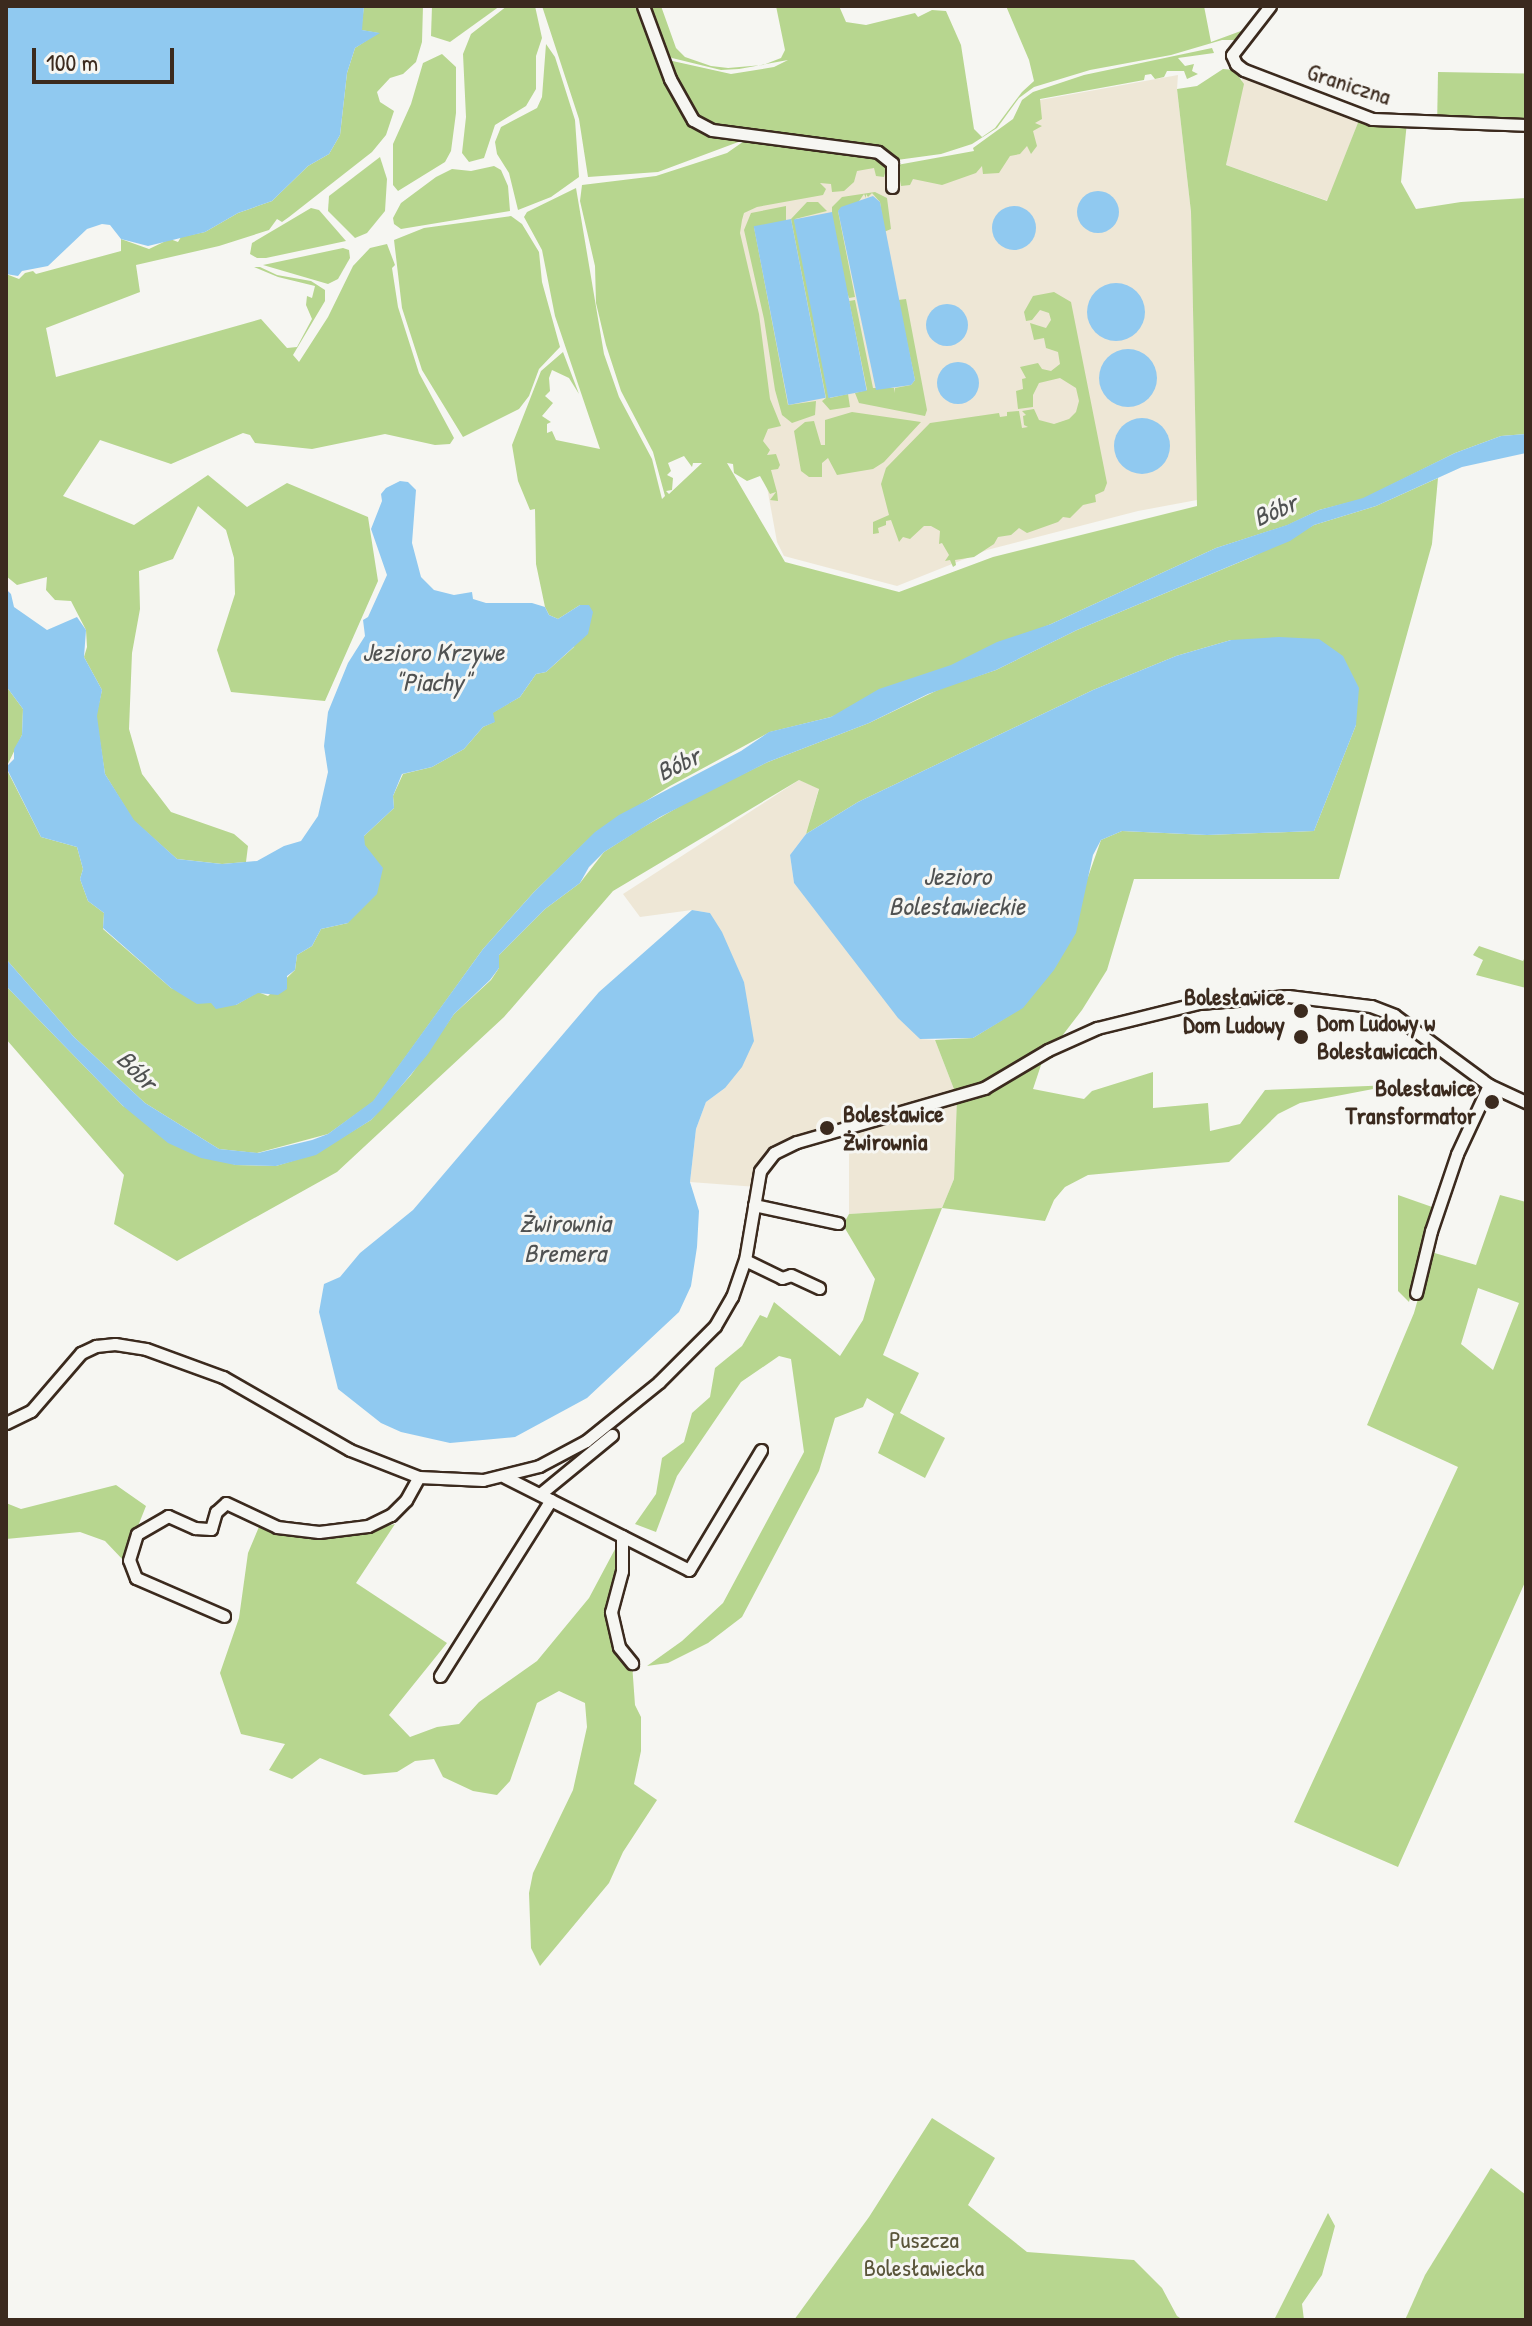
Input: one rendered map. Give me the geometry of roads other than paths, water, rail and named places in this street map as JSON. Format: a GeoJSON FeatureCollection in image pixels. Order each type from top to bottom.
{"type":"FeatureCollection","features":[{"type":"Feature","properties":{"kind":"street"},"geometry":{"type":"LineString","coordinates":[[643,6],[670,79],[693,120],[712,130],[878,152],[892,163],[895,173],[892,187]]}},
{"type":"Feature","properties":{"kind":"street","name":"Graniczna"},"geometry":{"type":"LineString","coordinates":[[1270,6],[1232,55],[1236,64],[1244,70],[1372,119],[1526,125]]}},
{"type":"Feature","properties":{"kind":"street"},"geometry":{"type":"LineString","coordinates":[[6,1423],[31,1411],[64,1370],[88,1348],[104,1344],[127,1345],[223,1377],[350,1450],[419,1477],[483,1480],[539,1466],[586,1441],[692,1352],[724,1313],[745,1260],[760,1171],[774,1153],[785,1147],[984,1088],[1048,1050],[1117,1021],[1218,1000],[1288,996],[1371,1006],[1394,1015],[1489,1085],[1526,1102]]}},
{"type":"Feature","properties":{"kind":"street"},"geometry":{"type":"LineString","coordinates":[[1416,1293],[1431,1231],[1457,1154],[1489,1085]]}},
{"type":"Feature","properties":{"kind":"street"},"geometry":{"type":"LineString","coordinates":[[754,1205],[838,1223]]}},
{"type":"Feature","properties":{"kind":"street"},"geometry":{"type":"LineString","coordinates":[[745,1260],[782,1278],[791,1275],[819,1288]]}},
{"type":"Feature","properties":{"kind":"street"},"geometry":{"type":"LineString","coordinates":[[440,1676],[546,1497],[612,1435]]}},
{"type":"Feature","properties":{"kind":"street"},"geometry":{"type":"LineString","coordinates":[[504,1477],[689,1570],[761,1450]]}},
{"type":"Feature","properties":{"kind":"street"},"geometry":{"type":"LineString","coordinates":[[224,1616],[178,1599],[136,1578],[129,1560],[137,1534],[168,1516],[195,1528],[211,1529],[216,1512],[226,1503],[277,1527],[319,1532],[368,1526],[391,1515],[406,1500],[419,1477]]}},
{"type":"Feature","properties":{"kind":"street"},"geometry":{"type":"LineString","coordinates":[[622,1536],[622,1571],[611,1612],[619,1647],[632,1663]]}},
{"type":"Feature","properties":{"kind":"water"},"geometry":{"type":"Polygon","coordinates":[[[6,6],[364,6],[362,30],[380,33],[355,48],[347,73],[340,135],[329,154],[308,166],[272,201],[238,213],[205,232],[148,246],[121,239],[110,225],[102,224],[87,229],[48,266],[22,271],[18,276],[6,274],[6,6]]]}},
{"type":"Feature","properties":{"kind":"water"},"geometry":{"type":"Polygon","coordinates":[[[1098,191],[1113,197],[1119,212],[1113,227],[1098,233],[1083,227],[1077,212],[1083,197],[1098,191]]]}},
{"type":"Feature","properties":{"kind":"water"},"geometry":{"type":"Polygon","coordinates":[[[873,196],[880,202],[915,380],[911,385],[876,390],[838,211],[841,207],[873,196]]]}},
{"type":"Feature","properties":{"kind":"water"},"geometry":{"type":"Polygon","coordinates":[[[1014,206],[1029,213],[1036,228],[1029,243],[1014,250],[999,243],[992,228],[999,213],[1014,206]]]}},
{"type":"Feature","properties":{"kind":"water"},"geometry":{"type":"Polygon","coordinates":[[[832,212],[867,391],[828,398],[794,219],[832,212]]]}},
{"type":"Feature","properties":{"kind":"water"},"geometry":{"type":"Polygon","coordinates":[[[791,219],[826,398],[788,405],[754,226],[791,219]]]}},
{"type":"Feature","properties":{"kind":"water"},"geometry":{"type":"Polygon","coordinates":[[[1116,283],[1137,291],[1145,312],[1137,333],[1116,341],[1095,333],[1087,312],[1095,291],[1116,283]]]}},
{"type":"Feature","properties":{"kind":"water"},"geometry":{"type":"Polygon","coordinates":[[[947,304],[962,310],[968,325],[962,340],[947,346],[932,340],[926,325],[932,310],[947,304]]]}},
{"type":"Feature","properties":{"kind":"water"},"geometry":{"type":"Polygon","coordinates":[[[1128,349],[1148,358],[1157,378],[1148,398],[1128,407],[1108,398],[1099,378],[1108,358],[1128,349]]]}},
{"type":"Feature","properties":{"kind":"water"},"geometry":{"type":"Polygon","coordinates":[[[958,362],[973,368],[979,383],[973,398],[958,404],[943,398],[937,383],[943,368],[958,362]]]}},
{"type":"Feature","properties":{"kind":"water"},"geometry":{"type":"Polygon","coordinates":[[[1142,418],[1162,426],[1170,446],[1162,466],[1142,474],[1122,466],[1114,446],[1122,426],[1142,418]]]}},
{"type":"Feature","properties":{"kind":"water"},"geometry":{"type":"Polygon","coordinates":[[[1526,434],[1526,453],[1462,467],[1376,506],[1314,525],[1290,541],[1077,630],[996,670],[928,694],[869,723],[768,762],[660,817],[604,852],[589,867],[580,883],[545,909],[499,955],[499,968],[490,980],[454,1014],[428,1054],[383,1108],[371,1120],[316,1155],[276,1166],[235,1165],[201,1158],[168,1143],[123,1106],[6,986],[6,959],[74,1037],[145,1103],[219,1149],[258,1153],[312,1140],[328,1134],[373,1101],[483,949],[534,892],[595,832],[619,815],[741,751],[769,732],[831,717],[879,689],[951,665],[997,642],[1051,624],[1216,548],[1287,525],[1319,510],[1363,498],[1455,453],[1501,436],[1526,434]]]}},
{"type":"Feature","properties":{"kind":"water","name":"Jezioro Krzywe \"Piachy\""},"geometry":{"type":"Polygon","coordinates":[[[400,481],[408,482],[416,490],[412,543],[421,577],[434,590],[454,595],[472,592],[473,599],[486,603],[532,603],[545,607],[549,615],[558,619],[580,605],[589,605],[593,612],[588,634],[546,672],[536,674],[520,697],[493,713],[495,722],[483,727],[464,749],[432,767],[402,774],[393,796],[394,808],[364,836],[365,845],[383,868],[377,894],[348,923],[321,929],[312,946],[297,955],[295,970],[287,976],[287,989],[278,995],[258,993],[236,1005],[216,1009],[211,1003],[197,1004],[171,988],[103,928],[104,913],[88,901],[80,879],[83,869],[77,847],[41,837],[6,767],[14,759],[14,749],[22,735],[23,709],[6,686],[6,589],[11,594],[14,607],[47,630],[77,617],[86,630],[84,657],[102,690],[97,716],[105,774],[134,820],[177,859],[222,864],[257,861],[284,846],[301,841],[318,816],[328,772],[324,746],[328,712],[348,663],[365,636],[363,620],[368,617],[387,575],[371,529],[382,501],[381,494],[400,481]]]}},
{"type":"Feature","properties":{"kind":"water","name":"Jezioro Bolesławieckie"},"geometry":{"type":"Polygon","coordinates":[[[1279,637],[1319,639],[1343,656],[1359,688],[1356,725],[1314,831],[1207,835],[1122,831],[1101,840],[1093,855],[1076,933],[1054,970],[1023,1008],[973,1038],[920,1039],[898,1018],[794,883],[790,855],[806,834],[858,802],[1093,690],[1176,656],[1231,640],[1279,637]]]}},
{"type":"Feature","properties":{"kind":"water","name":"Żwirownia Bremera"},"geometry":{"type":"Polygon","coordinates":[[[692,910],[710,913],[722,932],[744,982],[754,1041],[742,1067],[725,1088],[706,1102],[696,1129],[690,1182],[699,1211],[697,1247],[691,1286],[679,1312],[587,1398],[515,1437],[450,1443],[401,1432],[381,1423],[338,1389],[319,1312],[324,1284],[340,1277],[360,1253],[413,1210],[599,992],[692,910]]]}},
{"type":"Feature","properties":{"kind":"place","name":"Bolesławice Dom Ludowy"},"geometry":{"type":"Point","coordinates":[1301,1011]}},
{"type":"Feature","properties":{"kind":"place","name":"Dom Ludowy w Bolesławicach"},"geometry":{"type":"Point","coordinates":[1301,1037]}},
{"type":"Feature","properties":{"kind":"place","name":"Bolesławice Transformator"},"geometry":{"type":"Point","coordinates":[1492,1102]}},
{"type":"Feature","properties":{"kind":"place","name":"Bolesławice Żwirownia"},"geometry":{"type":"Point","coordinates":[827,1128]}},
{"type":"Feature","properties":{"kind":"water label","name":"Bóbr"},"geometry":{"type":"Point","coordinates":[1275,510]}},
{"type":"Feature","properties":{"kind":"water label","name":"Bóbr"},"geometry":{"type":"Point","coordinates":[678,764]}},
{"type":"Feature","properties":{"kind":"water label","name":"Bóbr"},"geometry":{"type":"Point","coordinates":[137,1070]}},
{"type":"Feature","properties":{"kind":"park label","name":"Puszcza Bolesławiecka"},"geometry":{"type":"Point","coordinates":[924,2254]}}]}
